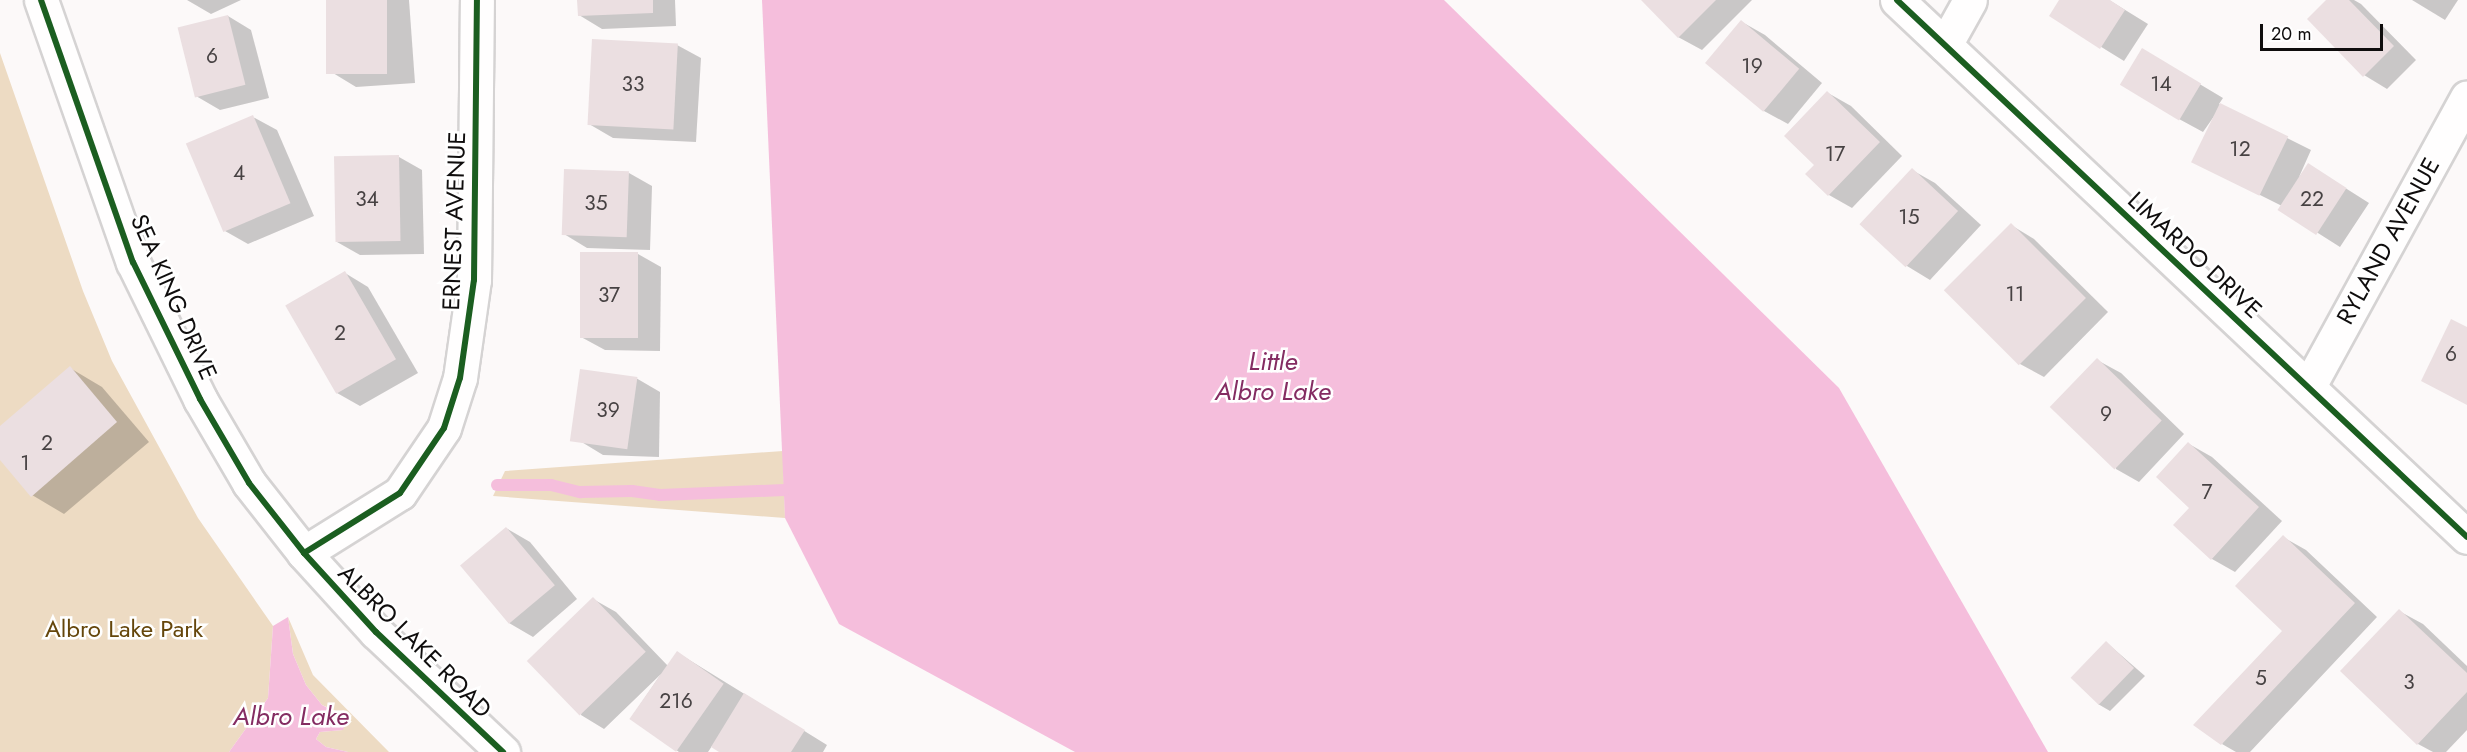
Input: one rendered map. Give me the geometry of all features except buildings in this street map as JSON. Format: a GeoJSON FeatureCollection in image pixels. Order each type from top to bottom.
{"type":"FeatureCollection","features":[{"type":"Feature","properties":{"kind":"street","name":"SEA KING DRIVE"},"geometry":{"type":"LineString","coordinates":[[41,0],[133,262],[200,399],[249,483],[304,554]]}},
{"type":"Feature","properties":{"kind":"street","name":"ERNEST AVENUE"},"geometry":{"type":"LineString","coordinates":[[304,554],[400,493],[424,463],[448,418],[460,378],[474,280],[477,0]]}},
{"type":"Feature","properties":{"kind":"street","name":"LIMARDO DRIVE"},"geometry":{"type":"LineString","coordinates":[[1898,0],[2467,537]]}},
{"type":"Feature","properties":{"kind":"street"},"geometry":{"type":"LineString","coordinates":[[1945,45],[1970,0]]}},
{"type":"Feature","properties":{"kind":"street","name":"RYLAND AVENUE"},"geometry":{"type":"LineString","coordinates":[[2309,386],[2467,97]]}},
{"type":"Feature","properties":{"kind":"street","name":"ALBRO LAKE ROAD"},"geometry":{"type":"LineString","coordinates":[[304,554],[433,689],[503,752]]}},
{"type":"Feature","properties":{"kind":"green space","name":"Albro Lake Park"},"geometry":{"type":"Polygon","coordinates":[[[0,53],[83,291],[112,361],[198,518],[273,626],[268,698],[229,752],[0,752],[0,53]]]}},
{"type":"Feature","properties":{"kind":"green space"},"geometry":{"type":"Polygon","coordinates":[[[783,451],[785,518],[493,496],[505,471],[783,451]]]}},
{"type":"Feature","properties":{"kind":"green space"},"geometry":{"type":"Polygon","coordinates":[[[288,617],[313,675],[389,752],[348,752],[326,747],[316,739],[320,732],[343,730],[343,714],[322,705],[306,685],[293,654],[288,617]]]}},
{"type":"Feature","properties":{"kind":"water","name":"Little Albro Lake"},"geometry":{"type":"Polygon","coordinates":[[[762,0],[1444,0],[1839,388],[2048,752],[1075,752],[839,624],[785,518],[762,0]]]}},
{"type":"Feature","properties":{"kind":"water","name":"Albro Lake"},"geometry":{"type":"Polygon","coordinates":[[[288,617],[293,654],[306,685],[322,705],[347,718],[343,730],[320,732],[316,739],[326,747],[348,752],[229,752],[268,698],[273,626],[288,617]]]}},
{"type":"Feature","properties":{"kind":"waterway"},"geometry":{"type":"LineString","coordinates":[[497,485],[551,485],[580,492],[632,491],[660,495],[784,490]]}},
{"type":"Feature","properties":{"kind":"cycle path"},"geometry":{"type":"LineString","coordinates":[[41,0],[133,262],[200,399],[249,483],[304,553],[376,632],[503,752]]}},
{"type":"Feature","properties":{"kind":"cycle path"},"geometry":{"type":"LineString","coordinates":[[304,553],[400,493],[444,428],[460,378],[474,280],[477,0]]}},
{"type":"Feature","properties":{"kind":"cycle path"},"geometry":{"type":"LineString","coordinates":[[1897,0],[2467,537]]}}]}
